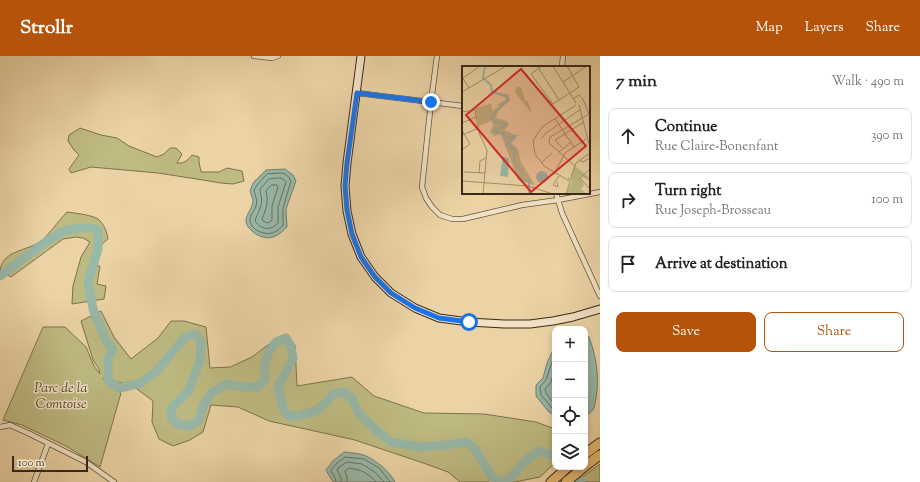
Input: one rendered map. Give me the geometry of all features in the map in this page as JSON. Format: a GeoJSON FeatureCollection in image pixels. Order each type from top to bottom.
{"type":"FeatureCollection","features":[{"type":"Feature","properties":{"kind":"highway"},"geometry":{"type":"LineString","coordinates":[[588,452],[600,443]]}},
{"type":"Feature","properties":{"kind":"highway"},"geometry":{"type":"LineString","coordinates":[[588,464],[600,455]]}},
{"type":"Feature","properties":{"kind":"highway"},"geometry":{"type":"LineString","coordinates":[[551,482],[565,470]]}},
{"type":"Feature","properties":{"kind":"highway"},"geometry":{"type":"LineString","coordinates":[[566,482],[580,470]]}},
{"type":"Feature","properties":{"kind":"street"},"geometry":{"type":"LineString","coordinates":[[255,56],[272,58],[278,56]]}},
{"type":"Feature","properties":{"kind":"street"},"geometry":{"type":"LineString","coordinates":[[361,56],[345,186],[347,210],[352,234],[361,257],[375,277],[391,293],[415,308],[439,318],[469,322],[530,324],[573,317],[600,309]]}},
{"type":"Feature","properties":{"kind":"street"},"geometry":{"type":"LineString","coordinates":[[437,56],[422,187],[426,198],[440,215],[452,219],[463,219],[522,205],[590,194]]}},
{"type":"Feature","properties":{"kind":"street"},"geometry":{"type":"LineString","coordinates":[[562,66],[563,56]]}},
{"type":"Feature","properties":{"kind":"street"},"geometry":{"type":"LineString","coordinates":[[357,93],[462,106]]}},
{"type":"Feature","properties":{"kind":"street"},"geometry":{"type":"LineString","coordinates":[[590,194],[600,192]]}},
{"type":"Feature","properties":{"kind":"street"},"geometry":{"type":"LineString","coordinates":[[556,194],[562,213],[600,296]]}},
{"type":"Feature","properties":{"kind":"street"},"geometry":{"type":"LineString","coordinates":[[0,427],[10,425],[13,426],[86,462],[114,482]]}},
{"type":"Feature","properties":{"kind":"street"},"geometry":{"type":"LineString","coordinates":[[34,482],[48,444]]}},
{"type":"Feature","properties":{"kind":"street"},"geometry":{"type":"LineString","coordinates":[[104,482],[107,477]]}},
{"type":"Feature","properties":{"kind":"green space"},"geometry":{"type":"Polygon","coordinates":[[[80,128],[101,135],[117,138],[129,146],[157,157],[164,154],[170,148],[176,148],[182,154],[177,163],[186,161],[192,155],[199,157],[201,172],[219,172],[227,168],[242,171],[244,181],[233,184],[221,183],[158,173],[91,167],[71,173],[69,169],[79,155],[68,141],[69,135],[80,128]]]}},
{"type":"Feature","properties":{"kind":"green space"},"geometry":{"type":"Polygon","coordinates":[[[67,212],[83,214],[98,219],[105,228],[108,239],[102,244],[97,266],[100,266],[97,284],[106,286],[104,299],[72,304],[73,286],[81,257],[90,242],[83,238],[76,237],[63,239],[11,277],[0,271],[2,264],[9,255],[38,243],[49,233],[67,212]]]}},
{"type":"Feature","properties":{"kind":"green space","name":"Parc de la Comtoise"},"geometry":{"type":"Polygon","coordinates":[[[101,311],[114,337],[131,359],[158,338],[171,321],[184,321],[206,327],[210,368],[230,367],[252,357],[277,338],[295,345],[297,386],[352,377],[374,396],[424,413],[484,414],[536,422],[552,428],[552,466],[540,477],[515,482],[460,482],[448,472],[355,440],[269,421],[238,407],[211,405],[203,432],[190,440],[173,446],[159,439],[152,422],[153,401],[133,386],[103,378],[108,385],[121,393],[100,467],[66,446],[22,425],[3,420],[43,327],[65,327],[86,347],[94,366],[100,374],[99,369],[93,360],[81,321],[101,311]]]}},
{"type":"Feature","properties":{"kind":"green space"},"geometry":{"type":"Polygon","coordinates":[[[600,464],[600,482],[576,482],[600,464]]]}},
{"type":"Feature","properties":{"kind":"water"},"geometry":{"type":"Polygon","coordinates":[[[285,169],[293,175],[296,181],[286,209],[287,227],[279,234],[270,238],[260,236],[252,231],[246,223],[253,200],[250,191],[253,183],[266,170],[285,169]]]}},
{"type":"Feature","properties":{"kind":"water"},"geometry":{"type":"Polygon","coordinates":[[[588,337],[592,346],[597,372],[596,399],[594,408],[588,414],[588,337]]]}},
{"type":"Feature","properties":{"kind":"water"},"geometry":{"type":"Polygon","coordinates":[[[552,352],[552,414],[549,412],[536,396],[536,385],[543,378],[552,352]]]}},
{"type":"Feature","properties":{"kind":"water"},"geometry":{"type":"Polygon","coordinates":[[[344,452],[361,454],[370,458],[386,470],[395,482],[333,482],[326,470],[333,461],[344,452]]]}},
{"type":"Feature","properties":{"kind":"waterway"},"geometry":{"type":"LineString","coordinates":[[0,276],[47,241],[64,231],[80,228],[98,230],[98,249],[88,282],[93,309],[106,341],[113,349],[108,359],[108,381],[120,388],[141,383],[157,371],[185,337],[195,334],[201,342],[200,360],[189,390],[171,409],[171,417],[177,424],[189,426],[199,420],[203,406],[212,392],[228,384],[243,387],[258,387],[265,379],[265,363],[269,351],[276,342],[286,338],[291,347],[293,358],[278,387],[284,411],[290,416],[314,412],[325,404],[333,394],[344,392],[352,398],[357,411],[376,430],[391,442],[421,447],[466,442],[475,449],[493,479],[503,482]]}},
{"type":"Feature","properties":{"kind":"waterway"},"geometry":{"type":"LineString","coordinates":[[507,482],[525,461],[539,451],[552,455]]}},
{"type":"Feature","properties":{"kind":"waterway"},"geometry":{"type":"LineString","coordinates":[[570,470],[581,482]]}},
{"type":"Feature","properties":{"kind":"route"},"geometry":{"type":"LineString","coordinates":[[431,102],[357,93],[345,186],[347,210],[352,234],[361,257],[375,277],[391,293],[415,308],[439,318],[469,322]]}}]}
